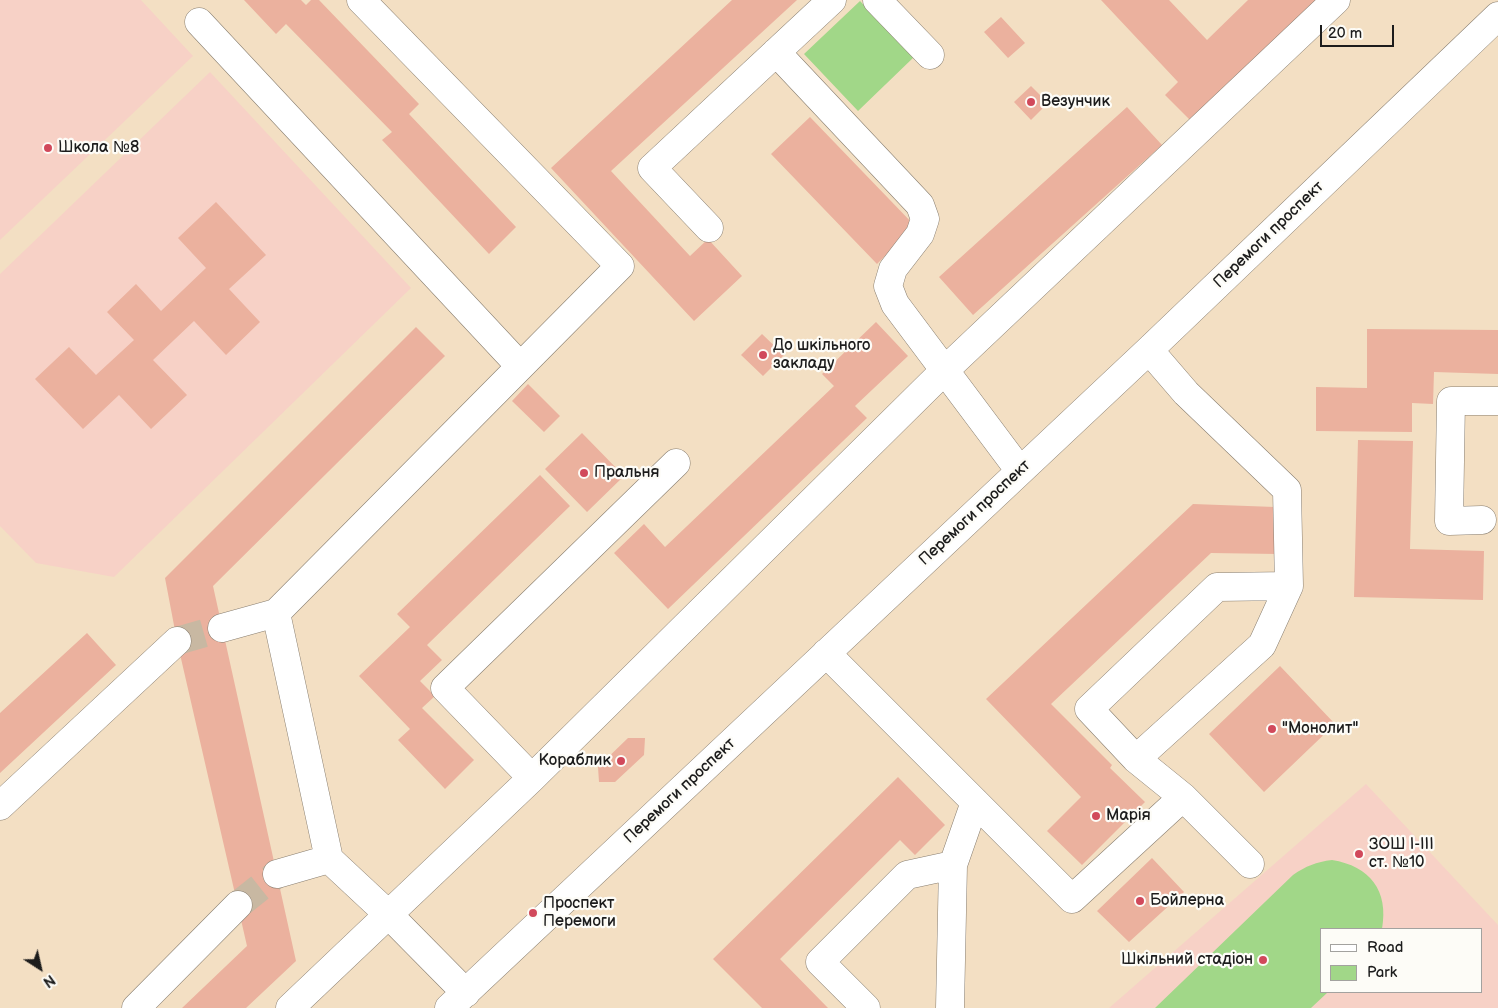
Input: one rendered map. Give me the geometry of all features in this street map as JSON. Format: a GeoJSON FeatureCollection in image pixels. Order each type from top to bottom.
{"type":"FeatureCollection","features":[{"type":"Feature","properties":{"kind":"street"},"geometry":{"type":"LineString","coordinates":[[222,628],[276,613],[620,266],[361,0]]}},
{"type":"Feature","properties":{"kind":"street"},"geometry":{"type":"LineString","coordinates":[[709,228],[652,168],[832,0]]}},
{"type":"Feature","properties":{"kind":"street"},"geometry":{"type":"LineString","coordinates":[[877,0],[930,55]]}},
{"type":"Feature","properties":{"kind":"street"},"geometry":{"type":"LineString","coordinates":[[290,1008],[532,778],[944,371],[1336,0]]}},
{"type":"Feature","properties":{"kind":"street","name":"Перемоги проспект"},"geometry":{"type":"LineString","coordinates":[[457,1000],[1149,350],[1498,16]]}},
{"type":"Feature","properties":{"kind":"street"},"geometry":{"type":"LineString","coordinates":[[199,22],[520,366]]}},
{"type":"Feature","properties":{"kind":"street"},"geometry":{"type":"LineString","coordinates":[[776,52],[920,205],[925,219],[920,234],[892,269],[888,286],[895,304],[1020,471]]}},
{"type":"Feature","properties":{"kind":"street"},"geometry":{"type":"LineString","coordinates":[[1136,759],[1262,645],[1289,586],[1287,490],[1186,393],[1149,350]]}},
{"type":"Feature","properties":{"kind":"street"},"geometry":{"type":"LineString","coordinates":[[1482,520],[1449,521],[1451,401],[1498,401]]}},
{"type":"Feature","properties":{"kind":"street"},"geometry":{"type":"LineString","coordinates":[[532,778],[445,688],[676,464]]}},
{"type":"Feature","properties":{"kind":"street"},"geometry":{"type":"LineString","coordinates":[[1250,864],[1183,797],[1136,759],[1089,709],[1217,587],[1289,586]]}},
{"type":"Feature","properties":{"kind":"street"},"geometry":{"type":"LineString","coordinates":[[276,613],[329,859],[388,914],[457,1000]]}},
{"type":"Feature","properties":{"kind":"street"},"geometry":{"type":"LineString","coordinates":[[0,806],[177,640]]}},
{"type":"Feature","properties":{"kind":"street"},"geometry":{"type":"LineString","coordinates":[[826,653],[1072,899],[1183,797]]}},
{"type":"Feature","properties":{"kind":"street"},"geometry":{"type":"LineString","coordinates":[[950,1008],[953,865],[975,802]]}},
{"type":"Feature","properties":{"kind":"street"},"geometry":{"type":"LineString","coordinates":[[276,874],[329,859]]}},
{"type":"Feature","properties":{"kind":"street"},"geometry":{"type":"LineString","coordinates":[[866,1008],[820,962],[907,875],[953,865]]}},
{"type":"Feature","properties":{"kind":"street"},"geometry":{"type":"LineString","coordinates":[[136,1008],[238,905]]}},
{"type":"Feature","properties":{"kind":"shaded area","name":"Школа №8"},"geometry":{"type":"Polygon","coordinates":[[[0,0],[141,0],[193,56],[0,240],[0,0]]]}},
{"type":"Feature","properties":{"kind":"shaded area"},"geometry":{"type":"Polygon","coordinates":[[[210,72],[411,288],[114,577],[36,563],[0,526],[0,274],[210,72]]]}},
{"type":"Feature","properties":{"kind":"shaded area","name":"ЗОШ І-ІІІ ст. №10"},"geometry":{"type":"Polygon","coordinates":[[[1366,784],[1498,925],[1498,1008],[1109,1008],[1366,784]]]}},
{"type":"Feature","properties":{"kind":"green space"},"geometry":{"type":"Polygon","coordinates":[[[860,1],[914,57],[858,111],[804,54],[860,1]]]}},
{"type":"Feature","properties":{"kind":"green space","name":"Шкільний стадіон"},"geometry":{"type":"Polygon","coordinates":[[[1332,860],[1345,863],[1366,874],[1374,882],[1379,892],[1383,915],[1382,928],[1320,928],[1320,993],[1327,993],[1311,1008],[1155,1008],[1293,875],[1302,869],[1332,860]]]}},
{"type":"Feature","properties":{"kind":"building"},"geometry":{"type":"Polygon","coordinates":[[[244,0],[301,0],[306,5],[311,0],[319,0],[419,104],[409,114],[516,227],[489,254],[382,140],[392,132],[286,24],[276,34],[244,0]]]}},
{"type":"Feature","properties":{"kind":"building"},"geometry":{"type":"Polygon","coordinates":[[[732,0],[797,0],[611,171],[690,256],[708,239],[742,276],[694,321],[551,168],[732,0]]]}},
{"type":"Feature","properties":{"kind":"building"},"geometry":{"type":"Polygon","coordinates":[[[1101,0],[1169,0],[1207,40],[1248,0],[1319,0],[1220,90],[1228,97],[1197,127],[1165,95],[1178,82],[1101,0]]]}},
{"type":"Feature","properties":{"kind":"building"},"geometry":{"type":"Polygon","coordinates":[[[1001,17],[1025,43],[1008,58],[984,32],[1001,17]]]}},
{"type":"Feature","properties":{"kind":"building","name":"Везунчик"},"geometry":{"type":"Polygon","coordinates":[[[1031,86],[1048,103],[1031,120],[1014,102],[1031,86]]]}},
{"type":"Feature","properties":{"kind":"building"},"geometry":{"type":"Polygon","coordinates":[[[1127,107],[1162,145],[973,315],[939,277],[1127,107]]]}},
{"type":"Feature","properties":{"kind":"building"},"geometry":{"type":"Polygon","coordinates":[[[810,117],[915,226],[877,264],[771,154],[810,117]]]}},
{"type":"Feature","properties":{"kind":"building"},"geometry":{"type":"Polygon","coordinates":[[[216,202],[266,255],[229,289],[260,322],[226,355],[194,321],[153,360],[187,395],[151,429],[119,395],[83,429],[35,379],[69,347],[96,375],[134,340],[107,312],[136,284],[161,311],[206,268],[178,238],[216,202]]]}},
{"type":"Feature","properties":{"kind":"building"},"geometry":{"type":"Polygon","coordinates":[[[876,322],[908,356],[855,406],[867,418],[668,609],[614,553],[644,524],[665,547],[834,386],[822,374],[876,322]]]}},
{"type":"Feature","properties":{"kind":"building"},"geometry":{"type":"Polygon","coordinates":[[[416,327],[445,356],[213,586],[296,961],[246,1008],[182,1008],[247,946],[177,641],[165,578],[416,327]]]}},
{"type":"Feature","properties":{"kind":"building"},"geometry":{"type":"Polygon","coordinates":[[[1367,329],[1498,330],[1498,374],[1434,372],[1433,404],[1412,403],[1412,432],[1316,431],[1316,387],[1367,388],[1367,329]]]}},
{"type":"Feature","properties":{"kind":"building","name":"До шкільного закладу"},"geometry":{"type":"Polygon","coordinates":[[[762,334],[784,355],[763,376],[741,355],[762,334]]]}},
{"type":"Feature","properties":{"kind":"building"},"geometry":{"type":"Polygon","coordinates":[[[528,384],[560,416],[544,432],[512,401],[528,384]]]}},
{"type":"Feature","properties":{"kind":"building","name":"Пральня"},"geometry":{"type":"Polygon","coordinates":[[[582,433],[624,476],[587,512],[545,469],[582,433]]]}},
{"type":"Feature","properties":{"kind":"building"},"geometry":{"type":"Polygon","coordinates":[[[1358,440],[1413,441],[1410,549],[1484,551],[1483,600],[1354,597],[1358,440]]]}},
{"type":"Feature","properties":{"kind":"building"},"geometry":{"type":"Polygon","coordinates":[[[540,475],[570,506],[427,645],[442,660],[420,681],[435,696],[422,708],[474,760],[445,789],[398,740],[410,729],[359,676],[410,627],[397,614],[540,475]]]}},
{"type":"Feature","properties":{"kind":"building"},"geometry":{"type":"Polygon","coordinates":[[[1193,504],[1275,507],[1277,554],[1211,553],[1051,704],[1112,765],[1110,768],[1145,802],[1082,865],[1047,831],[1081,797],[986,699],[1193,504]]]}},
{"type":"Feature","properties":{"kind":"building"},"geometry":{"type":"Polygon","coordinates":[[[87,633],[116,665],[0,773],[0,713],[87,633]]]}},
{"type":"Feature","properties":{"kind":"building","name":"\"Монолит\""},"geometry":{"type":"Polygon","coordinates":[[[1280,666],[1335,724],[1264,792],[1209,734],[1280,666]]]}},
{"type":"Feature","properties":{"kind":"building","name":"Кораблик"},"geometry":{"type":"Polygon","coordinates":[[[628,738],[645,738],[644,755],[615,782],[599,782],[598,767],[628,738]]]}},
{"type":"Feature","properties":{"kind":"building"},"geometry":{"type":"Polygon","coordinates":[[[898,777],[945,825],[915,855],[900,840],[780,959],[828,1008],[762,1008],[713,959],[898,777]]]}},
{"type":"Feature","properties":{"kind":"building","name":"Бойлерна"},"geometry":{"type":"Polygon","coordinates":[[[1152,858],[1184,892],[1129,942],[1097,911],[1152,858]]]}},
{"type":"Feature","properties":{"kind":"tunnel"},"geometry":{"type":"LineString","coordinates":[[177,641],[222,628]]}},
{"type":"Feature","properties":{"kind":"tunnel"},"geometry":{"type":"LineString","coordinates":[[238,905],[277,874]]}},
{"type":"Feature","properties":{"kind":"place","name":"Везунчик"},"geometry":{"type":"Point","coordinates":[1031,102]}},
{"type":"Feature","properties":{"kind":"place","name":"Школа №8"},"geometry":{"type":"Point","coordinates":[48,148]}},
{"type":"Feature","properties":{"kind":"place","name":"До шкільного закладу"},"geometry":{"type":"Point","coordinates":[763,355]}},
{"type":"Feature","properties":{"kind":"place","name":"Пральня"},"geometry":{"type":"Point","coordinates":[584,473]}},
{"type":"Feature","properties":{"kind":"place","name":"\"Монолит\""},"geometry":{"type":"Point","coordinates":[1272,729]}},
{"type":"Feature","properties":{"kind":"place","name":"Кораблик"},"geometry":{"type":"Point","coordinates":[621,761]}},
{"type":"Feature","properties":{"kind":"place","name":"Марія"},"geometry":{"type":"Point","coordinates":[1096,816]}},
{"type":"Feature","properties":{"kind":"place","name":"ЗОШ І-ІІІ ст. №10"},"geometry":{"type":"Point","coordinates":[1359,854]}},
{"type":"Feature","properties":{"kind":"place","name":"Бойлерна"},"geometry":{"type":"Point","coordinates":[1140,901]}},
{"type":"Feature","properties":{"kind":"place","name":"Проспект Перемоги"},"geometry":{"type":"Point","coordinates":[533,913]}},
{"type":"Feature","properties":{"kind":"place","name":"Шкільний стадіон"},"geometry":{"type":"Point","coordinates":[1263,960]}}]}
